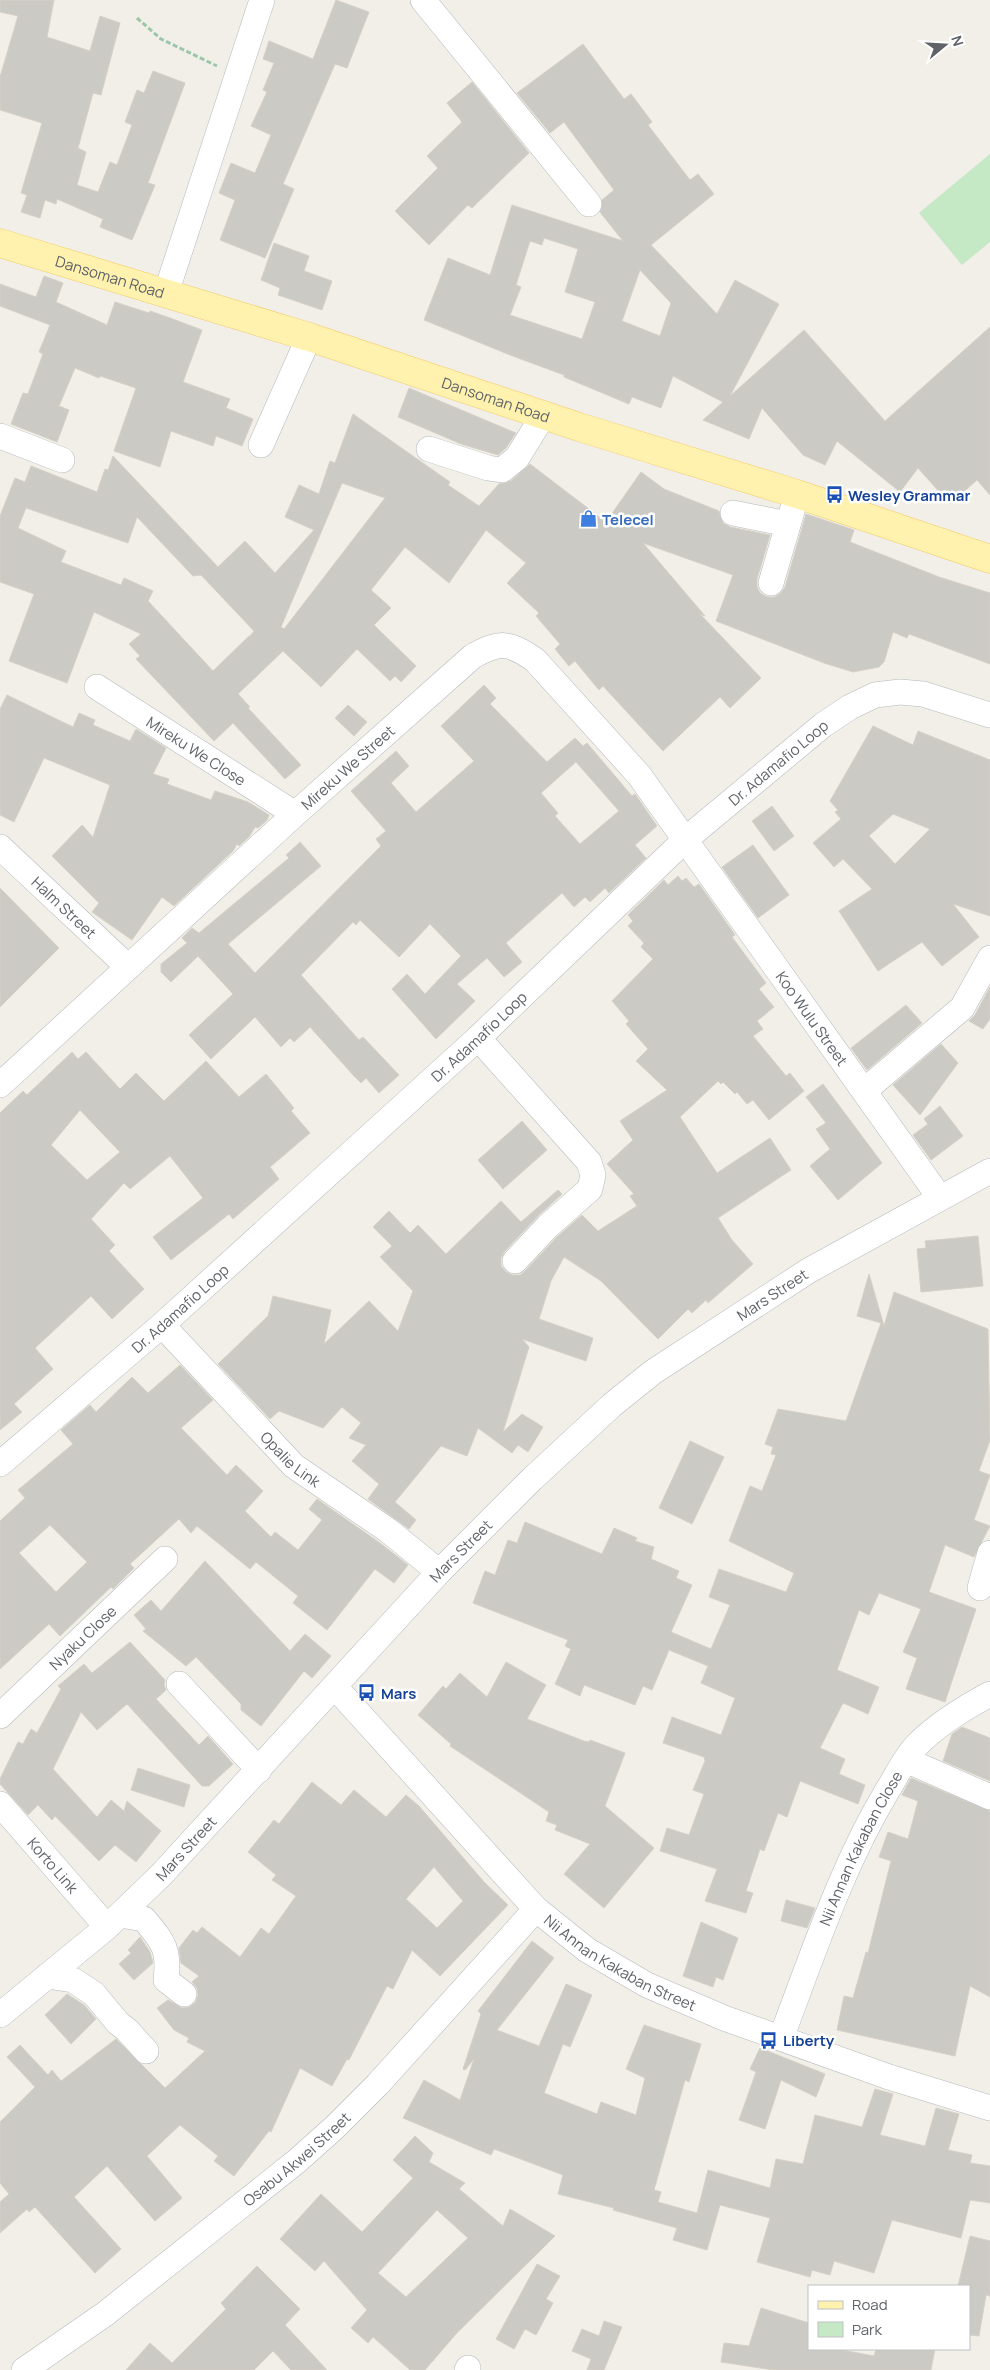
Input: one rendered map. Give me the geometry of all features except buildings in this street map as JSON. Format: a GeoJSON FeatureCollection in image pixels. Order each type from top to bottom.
{"type":"FeatureCollection","features":[{"type":"Feature","properties":{"kind":"main road","name":"Dansoman Road"},"geometry":{"type":"LineString","coordinates":[[0,242],[309,337],[543,416],[661,454],[797,494],[990,559]]}},
{"type":"Feature","properties":{"kind":"street"},"geometry":{"type":"LineString","coordinates":[[166,293],[262,0]]}},
{"type":"Feature","properties":{"kind":"street"},"geometry":{"type":"LineString","coordinates":[[423,0],[589,204]]}},
{"type":"Feature","properties":{"kind":"street"},"geometry":{"type":"LineString","coordinates":[[261,445],[309,337]]}},
{"type":"Feature","properties":{"kind":"street"},"geometry":{"type":"LineString","coordinates":[[429,449],[488,468],[502,470],[517,458],[543,416]]}},
{"type":"Feature","properties":{"kind":"street"},"geometry":{"type":"LineString","coordinates":[[0,436],[62,460]]}},
{"type":"Feature","properties":{"kind":"street"},"geometry":{"type":"LineString","coordinates":[[771,583],[797,494]]}},
{"type":"Feature","properties":{"kind":"street"},"geometry":{"type":"LineString","coordinates":[[733,513],[788,524]]}},
{"type":"Feature","properties":{"kind":"street","name":"Mireku We Street"},"geometry":{"type":"LineString","coordinates":[[0,1085],[295,814],[473,656],[489,647],[505,644],[518,648],[534,660],[639,775],[686,839]]}},
{"type":"Feature","properties":{"kind":"street","name":"Mireku We Close"},"geometry":{"type":"LineString","coordinates":[[97,687],[295,814]]}},
{"type":"Feature","properties":{"kind":"street","name":"Dr. Adamafio Loop"},"geometry":{"type":"LineString","coordinates":[[0,1464],[162,1325],[478,1038],[686,839],[823,725],[850,707],[875,695],[900,692],[923,694],[990,715]]}},
{"type":"Feature","properties":{"kind":"street","name":"Koo Wulu Street"},"geometry":{"type":"LineString","coordinates":[[686,839],[940,1198]]}},
{"type":"Feature","properties":{"kind":"street","name":"Halm Street"},"geometry":{"type":"LineString","coordinates":[[0,847],[128,967]]}},
{"type":"Feature","properties":{"kind":"street"},"geometry":{"type":"LineString","coordinates":[[864,1091],[962,1008],[990,958]]}},
{"type":"Feature","properties":{"kind":"street"},"geometry":{"type":"LineString","coordinates":[[478,1038],[588,1162],[592,1175],[590,1189],[548,1226],[514,1261]]}},
{"type":"Feature","properties":{"kind":"street","name":"Mars Street"},"geometry":{"type":"LineString","coordinates":[[0,2015],[113,1921],[161,1875],[439,1572],[579,1436],[653,1372],[808,1271],[990,1171]]}},
{"type":"Feature","properties":{"kind":"street","name":"Opalie Link"},"geometry":{"type":"LineString","coordinates":[[162,1325],[294,1466],[389,1531],[439,1572]]}},
{"type":"Feature","properties":{"kind":"street"},"geometry":{"type":"LineString","coordinates":[[980,1588],[990,1553]]}},
{"type":"Feature","properties":{"kind":"street","name":"Nyaku Close"},"geometry":{"type":"LineString","coordinates":[[0,1716],[166,1560]]}},
{"type":"Feature","properties":{"kind":"street"},"geometry":{"type":"LineString","coordinates":[[179,1684],[259,1770]]}},
{"type":"Feature","properties":{"kind":"street","name":"Nii Annan Kakaban Street"},"geometry":{"type":"LineString","coordinates":[[335,1687],[536,1909],[588,1950],[647,1985],[724,2018],[889,2076],[990,2108]]}},
{"type":"Feature","properties":{"kind":"street","name":"Nii Annan Kakaban Close"},"geometry":{"type":"LineString","coordinates":[[781,2038],[850,1860],[871,1817],[915,1747],[939,1726],[990,1694]]}},
{"type":"Feature","properties":{"kind":"street"},"geometry":{"type":"LineString","coordinates":[[906,1760],[990,1797]]}},
{"type":"Feature","properties":{"kind":"street","name":"Korto Link"},"geometry":{"type":"LineString","coordinates":[[0,1804],[113,1921]]}},
{"type":"Feature","properties":{"kind":"street","name":"Osabu Akwei Street"},"geometry":{"type":"LineString","coordinates":[[24,2370],[105,2314],[297,2161],[335,2128],[378,2084],[536,1909]]}},
{"type":"Feature","properties":{"kind":"street"},"geometry":{"type":"LineString","coordinates":[[113,1921],[144,1919],[160,1938],[169,1959],[166,1980],[184,1994]]}},
{"type":"Feature","properties":{"kind":"street"},"geometry":{"type":"LineString","coordinates":[[47,1976],[73,1980],[94,1994],[118,2023],[146,2051]]}},
{"type":"Feature","properties":{"kind":"path"},"geometry":{"type":"LineString","coordinates":[[137,18],[161,40],[184,52],[217,66],[240,69]]}},
{"type":"Feature","properties":{"kind":"green space"},"geometry":{"type":"Polygon","coordinates":[[[990,154],[990,242],[962,265],[919,213],[990,154]]]}},
{"type":"Feature","properties":{"kind":"place","name":"Wesley Grammar"},"geometry":{"type":"Point","coordinates":[834,495]}},
{"type":"Feature","properties":{"kind":"place","name":"Telecel"},"geometry":{"type":"Point","coordinates":[588,519]}},
{"type":"Feature","properties":{"kind":"place","name":"Mars"},"geometry":{"type":"Point","coordinates":[367,1693]}},
{"type":"Feature","properties":{"kind":"place","name":"Liberty"},"geometry":{"type":"Point","coordinates":[769,2040]}}]}
